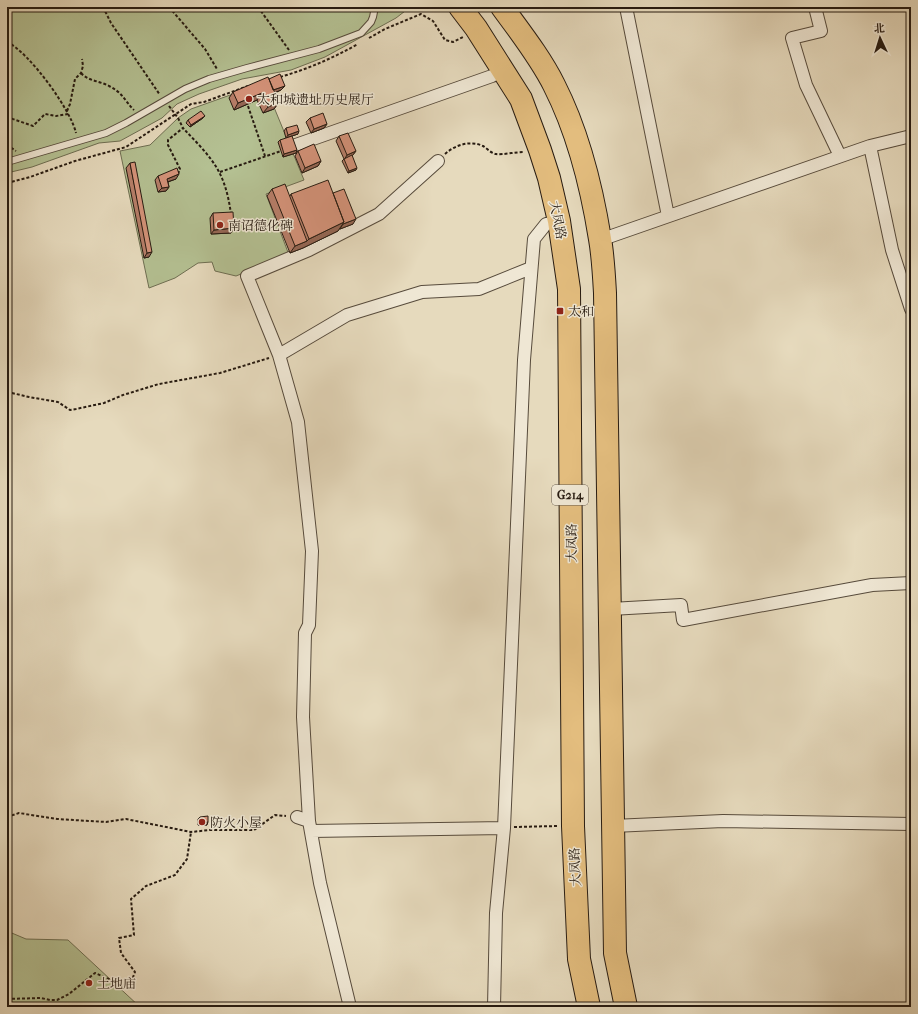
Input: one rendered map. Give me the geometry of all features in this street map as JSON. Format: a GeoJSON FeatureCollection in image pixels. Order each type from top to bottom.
{"type":"FeatureCollection","features":[{"type":"Feature","properties":{"kind":"highway","name":"大凤路"},"geometry":{"type":"LineString","coordinates":[[460,7],[476,28],[521,99],[549,178],[559,221],[569,289],[573,826],[579,959],[589,1007]]}},
{"type":"Feature","properties":{"kind":"highway"},"geometry":{"type":"LineString","coordinates":[[502,7],[537,56],[554,85],[577,140],[593,203],[600,240],[605,293],[611,609],[615,953],[626,1007]]}},
{"type":"Feature","properties":{"kind":"street"},"geometry":{"type":"LineString","coordinates":[[626,7],[668,216]]}},
{"type":"Feature","properties":{"kind":"street"},"geometry":{"type":"LineString","coordinates":[[815,7],[821,31],[792,38],[806,85],[840,156]]}},
{"type":"Feature","properties":{"kind":"street"},"geometry":{"type":"LineString","coordinates":[[290,148],[492,76],[502,69]]}},
{"type":"Feature","properties":{"kind":"street"},"geometry":{"type":"LineString","coordinates":[[600,240],[840,156],[870,146],[911,136]]}},
{"type":"Feature","properties":{"kind":"street"},"geometry":{"type":"LineString","coordinates":[[870,146],[892,250],[911,309]]}},
{"type":"Feature","properties":{"kind":"street"},"geometry":{"type":"LineString","coordinates":[[350,1007],[306,823],[303,678],[305,632],[308,625],[312,551],[298,422],[279,355],[247,276],[309,250],[379,214],[438,160]]}},
{"type":"Feature","properties":{"kind":"street"},"geometry":{"type":"LineString","coordinates":[[494,1007],[496,914],[504,828],[524,368],[531,268],[534,239],[546,224],[559,221]]}},
{"type":"Feature","properties":{"kind":"street"},"geometry":{"type":"LineString","coordinates":[[279,355],[347,315],[422,292],[479,289],[531,268]]}},
{"type":"Feature","properties":{"kind":"street"},"geometry":{"type":"LineString","coordinates":[[611,609],[681,605],[683,620],[872,585],[911,583]]}},
{"type":"Feature","properties":{"kind":"street"},"geometry":{"type":"LineString","coordinates":[[614,826],[723,821],[911,824]]}},
{"type":"Feature","properties":{"kind":"street"},"geometry":{"type":"LineString","coordinates":[[306,823],[504,828]]}},
{"type":"Feature","properties":{"kind":"lane"},"geometry":{"type":"LineString","coordinates":[[7,162],[106,133],[141,115],[164,100],[185,89],[220,76],[330,46],[360,33],[374,17],[375,7]]}},
{"type":"Feature","properties":{"kind":"path"},"geometry":{"type":"LineString","coordinates":[[103,7],[111,23],[183,128],[220,172],[227,193],[232,216]]}},
{"type":"Feature","properties":{"kind":"path"},"geometry":{"type":"LineString","coordinates":[[169,7],[205,49],[220,76]]}},
{"type":"Feature","properties":{"kind":"path"},"geometry":{"type":"LineString","coordinates":[[258,7],[294,56]]}},
{"type":"Feature","properties":{"kind":"path"},"geometry":{"type":"LineString","coordinates":[[366,39],[385,29],[421,14],[433,21],[445,40],[453,42],[476,28]]}},
{"type":"Feature","properties":{"kind":"path"},"geometry":{"type":"LineString","coordinates":[[7,42],[21,51],[33,63],[68,112],[73,122],[77,141]]}},
{"type":"Feature","properties":{"kind":"path"},"geometry":{"type":"LineString","coordinates":[[276,78],[299,72],[335,57],[360,43]]}},
{"type":"Feature","properties":{"kind":"path"},"geometry":{"type":"LineString","coordinates":[[68,112],[75,79],[83,66],[82,59]]}},
{"type":"Feature","properties":{"kind":"path"},"geometry":{"type":"LineString","coordinates":[[80,73],[85,78],[108,85],[121,93],[132,109],[141,115]]}},
{"type":"Feature","properties":{"kind":"path"},"geometry":{"type":"LineString","coordinates":[[7,183],[30,177],[104,152],[126,147],[191,104],[204,102],[252,84]]}},
{"type":"Feature","properties":{"kind":"path"},"geometry":{"type":"LineString","coordinates":[[248,106],[265,156]]}},
{"type":"Feature","properties":{"kind":"path"},"geometry":{"type":"LineString","coordinates":[[7,117],[33,126],[45,114],[56,116],[68,112]]}},
{"type":"Feature","properties":{"kind":"path"},"geometry":{"type":"LineString","coordinates":[[178,174],[180,169],[168,145],[168,140],[183,128]]}},
{"type":"Feature","properties":{"kind":"path"},"geometry":{"type":"LineString","coordinates":[[438,160],[450,149],[475,143],[484,146],[496,154],[531,152]]}},
{"type":"Feature","properties":{"kind":"path"},"geometry":{"type":"LineString","coordinates":[[220,172],[290,148]]}},
{"type":"Feature","properties":{"kind":"path"},"geometry":{"type":"LineString","coordinates":[[7,394],[12,393],[58,402],[64,404],[70,410],[76,410],[104,403],[123,395],[159,384],[220,373],[279,355]]}},
{"type":"Feature","properties":{"kind":"path"},"geometry":{"type":"LineString","coordinates":[[7,817],[20,813],[57,819],[106,822],[126,819],[190,832],[210,830],[254,830],[275,815],[306,823]]}},
{"type":"Feature","properties":{"kind":"path"},"geometry":{"type":"LineString","coordinates":[[504,828],[573,826]]}},
{"type":"Feature","properties":{"kind":"path"},"geometry":{"type":"LineString","coordinates":[[7,999],[41,998],[57,1000],[69,994],[96,974],[130,988],[135,972],[121,953],[119,938],[134,935],[131,899],[146,886],[175,875],[187,859],[190,832]]}},
{"type":"Feature","properties":{"kind":"green space"},"geometry":{"type":"Polygon","coordinates":[[[7,7],[409,8],[396,18],[325,57],[291,70],[242,79],[199,94],[177,104],[162,118],[120,141],[99,143],[32,167],[7,173],[7,7]]]}},
{"type":"Feature","properties":{"kind":"green space","name":"南诏德化碑"},"geometry":{"type":"Polygon","coordinates":[[[264,83],[304,180],[266,194],[289,255],[236,276],[215,271],[212,262],[198,263],[175,278],[149,288],[120,151],[150,145],[178,118],[191,109],[264,83]]]}},
{"type":"Feature","properties":{"kind":"green space"},"geometry":{"type":"Polygon","coordinates":[[[7,931],[26,939],[68,940],[140,1007],[7,1007],[7,931]]]}},
{"type":"Feature","properties":{"kind":"building"},"geometry":{"type":"Polygon","coordinates":[[[280,74],[285,86],[273,90],[269,79],[280,74]]]}},
{"type":"Feature","properties":{"kind":"building"},"geometry":{"type":"Polygon","coordinates":[[[268,77],[279,102],[268,107],[262,93],[238,103],[233,92],[268,77]]]}},
{"type":"Feature","properties":{"kind":"building"},"geometry":{"type":"Polygon","coordinates":[[[201,111],[205,116],[191,125],[188,120],[201,111]]]}},
{"type":"Feature","properties":{"kind":"building"},"geometry":{"type":"Polygon","coordinates":[[[323,113],[327,124],[314,129],[310,118],[323,113]]]}},
{"type":"Feature","properties":{"kind":"building"},"geometry":{"type":"Polygon","coordinates":[[[297,125],[299,131],[288,135],[286,128],[297,125]]]}},
{"type":"Feature","properties":{"kind":"building"},"geometry":{"type":"Polygon","coordinates":[[[348,133],[356,151],[347,155],[339,136],[348,133]]]}},
{"type":"Feature","properties":{"kind":"building"},"geometry":{"type":"Polygon","coordinates":[[[292,136],[297,150],[284,154],[280,140],[292,136]]]}},
{"type":"Feature","properties":{"kind":"building"},"geometry":{"type":"Polygon","coordinates":[[[314,144],[321,161],[305,168],[298,151],[314,144]]]}},
{"type":"Feature","properties":{"kind":"building"},"geometry":{"type":"Polygon","coordinates":[[[352,155],[357,168],[349,171],[344,159],[352,155]]]}},
{"type":"Feature","properties":{"kind":"building"},"geometry":{"type":"Polygon","coordinates":[[[135,162],[152,252],[147,253],[130,163],[135,162]]]}},
{"type":"Feature","properties":{"kind":"building"},"geometry":{"type":"Polygon","coordinates":[[[177,168],[179,174],[167,179],[169,187],[162,188],[158,176],[177,168]]]}},
{"type":"Feature","properties":{"kind":"building"},"geometry":{"type":"Polygon","coordinates":[[[328,180],[344,222],[309,239],[291,194],[328,180]]]}},
{"type":"Feature","properties":{"kind":"building"},"geometry":{"type":"Polygon","coordinates":[[[285,184],[307,241],[295,246],[272,189],[285,184]]]}},
{"type":"Feature","properties":{"kind":"building"},"geometry":{"type":"Polygon","coordinates":[[[344,189],[356,219],[343,224],[344,222],[333,193],[344,189]]]}},
{"type":"Feature","properties":{"kind":"building"},"geometry":{"type":"Polygon","coordinates":[[[233,212],[234,228],[214,230],[213,213],[233,212]]]}},
{"type":"Feature","properties":{"kind":"building"},"geometry":{"type":"Polygon","coordinates":[[[208,816],[208,822],[200,823],[200,817],[208,816]]]}},
{"type":"Feature","properties":{"kind":"place","name":"太和城遗址历史展厅"},"geometry":{"type":"Point","coordinates":[249,99]}},
{"type":"Feature","properties":{"kind":"place","name":"南诏德化碑"},"geometry":{"type":"Point","coordinates":[220,225]}},
{"type":"Feature","properties":{"kind":"place","name":"太和"},"geometry":{"type":"Point","coordinates":[560,311]}},
{"type":"Feature","properties":{"kind":"place","name":"防火小屋"},"geometry":{"type":"Point","coordinates":[202,822]}},
{"type":"Feature","properties":{"kind":"place","name":"土地庙"},"geometry":{"type":"Point","coordinates":[89,983]}}]}
